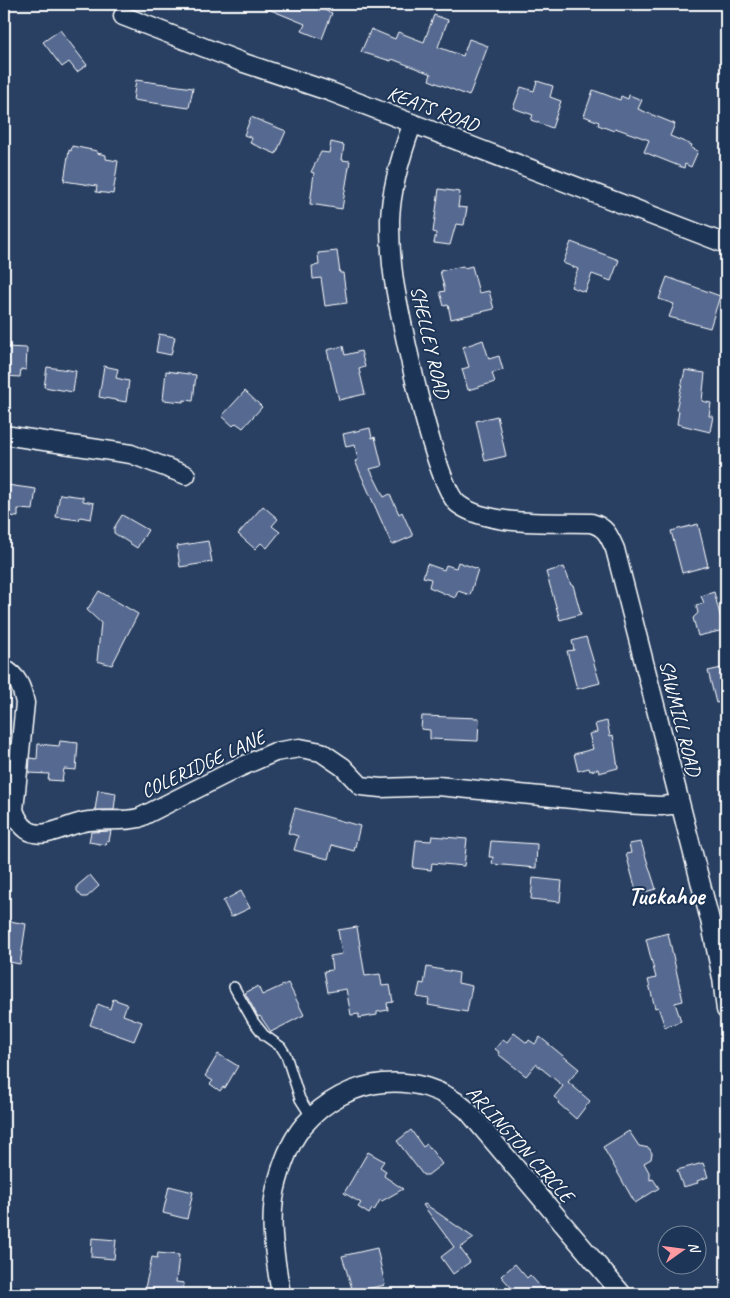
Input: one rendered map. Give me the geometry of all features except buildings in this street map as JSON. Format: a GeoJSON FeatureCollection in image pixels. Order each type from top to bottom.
{"type":"FeatureCollection","features":[{"type":"Feature","properties":{"kind":"street","name":"KEATS ROAD"},"geometry":{"type":"LineString","coordinates":[[123,16],[244,63],[332,92],[412,125],[726,244]]}},
{"type":"Feature","properties":{"kind":"street","name":"SHELLEY ROAD"},"geometry":{"type":"LineString","coordinates":[[412,125],[402,154],[393,192],[390,241],[396,289],[428,429],[440,474],[452,499],[475,514],[515,520]]}},
{"type":"Feature","properties":{"kind":"street"},"geometry":{"type":"LineString","coordinates":[[4,436],[131,454],[186,475]]}},
{"type":"Feature","properties":{"kind":"street","name":"SAWMILL ROAD"},"geometry":{"type":"LineString","coordinates":[[515,520],[591,523],[602,526],[608,533],[615,549],[714,940],[726,1010]]}},
{"type":"Feature","properties":{"kind":"street","name":"COLERIDGE LANE"},"geometry":{"type":"LineString","coordinates":[[4,669],[16,678],[23,689],[25,703],[14,810],[22,826],[39,834],[56,833],[83,822],[126,821],[139,818],[238,768],[275,752],[300,748],[321,752],[343,767],[357,784],[361,786],[381,788],[438,786],[624,804],[661,806],[680,804]]}},
{"type":"Feature","properties":{"kind":"street","name":"ARLINGTON CIRCLE"},"geometry":{"type":"LineString","coordinates":[[281,1294],[272,1222],[273,1206],[277,1182],[291,1146],[303,1126],[331,1102],[352,1090],[378,1083],[406,1082],[444,1093],[467,1110],[507,1154],[622,1294]]}},
{"type":"Feature","properties":{"kind":"lane"},"geometry":{"type":"LineString","coordinates":[[234,987],[253,1021],[264,1035],[281,1047],[286,1055],[300,1098],[312,1118]]}},
{"type":"Feature","properties":{"kind":"district","name":"Tuckahoe"},"geometry":{"type":"Point","coordinates":[666,896]}}]}
